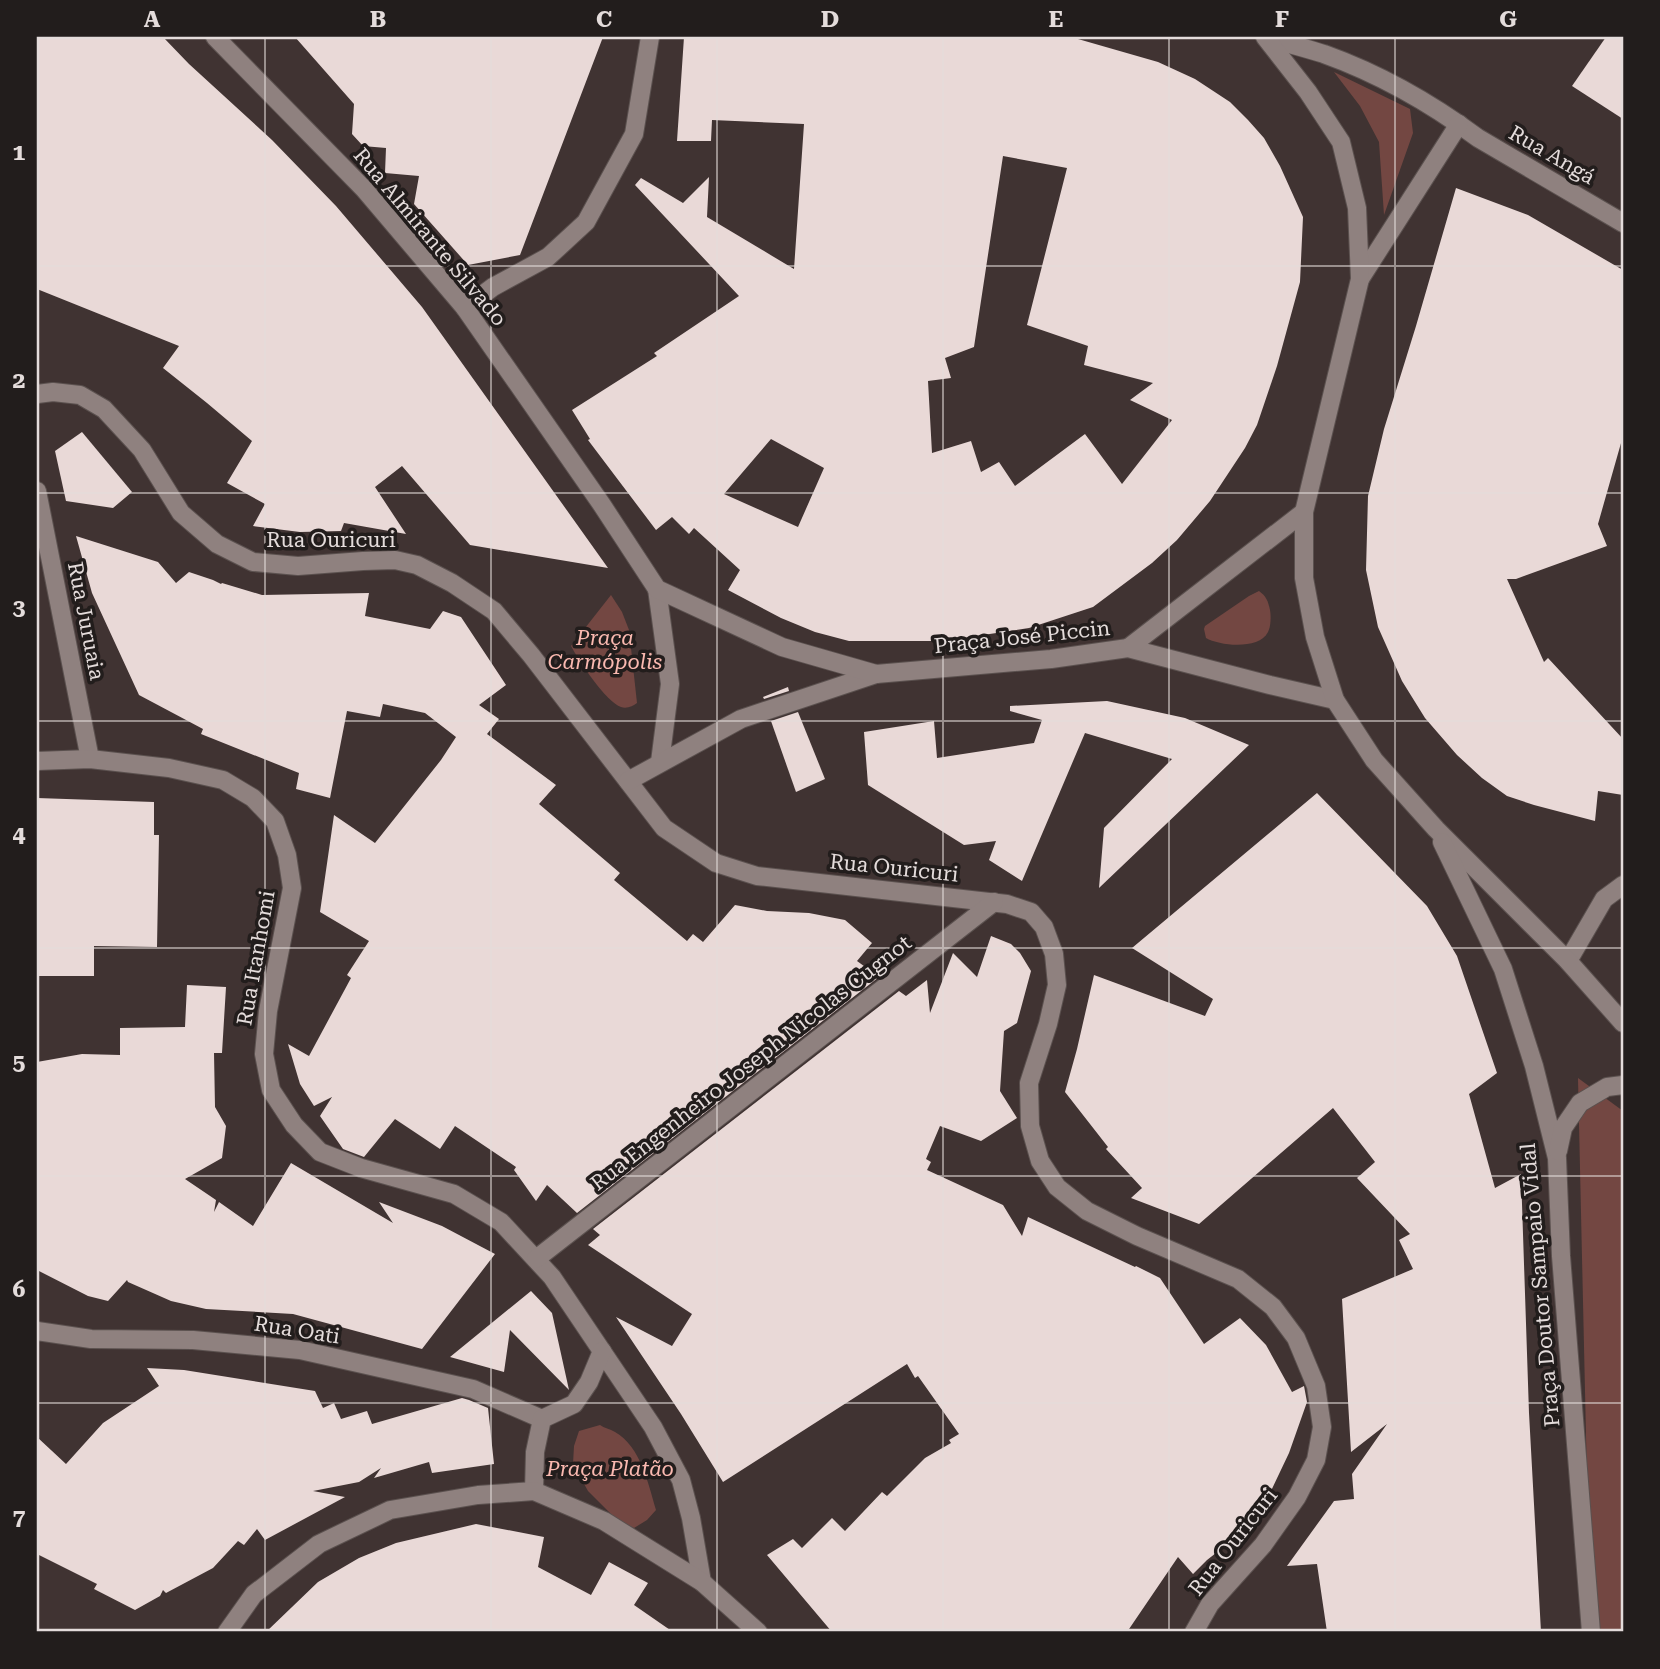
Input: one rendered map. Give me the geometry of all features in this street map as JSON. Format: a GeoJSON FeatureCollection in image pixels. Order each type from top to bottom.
{"type":"FeatureCollection","features":[{"type":"Feature","properties":{"kind":"street","name":"Rua Almirante Silvado"},"geometry":{"type":"LineString","coordinates":[[215,37],[364,189],[465,308],[602,505],[656,589],[670,684],[660,762]]}},
{"type":"Feature","properties":{"kind":"street"},"geometry":{"type":"LineString","coordinates":[[465,308],[494,287],[548,257],[586,222],[634,134],[650,37]]}},
{"type":"Feature","properties":{"kind":"street"},"geometry":{"type":"LineString","coordinates":[[1265,37],[1308,92],[1341,142],[1357,208],[1360,279],[1304,512],[1304,579],[1315,637],[1335,700],[1374,760],[1436,829],[1568,961],[1623,1023]]}},
{"type":"Feature","properties":{"kind":"street","name":"Rua Angá"},"geometry":{"type":"LineString","coordinates":[[1265,37],[1325,55],[1384,80],[1623,223]]}},
{"type":"Feature","properties":{"kind":"street"},"geometry":{"type":"LineString","coordinates":[[1360,279],[1459,124]]}},
{"type":"Feature","properties":{"kind":"street","name":"Rua Ouricuri"},"geometry":{"type":"LineString","coordinates":[[37,394],[53,391],[80,395],[104,410],[142,450],[181,513],[217,544],[253,562],[298,566],[395,560],[417,565],[452,583],[494,611],[664,828],[716,863],[757,876],[994,902],[1031,912],[1044,927],[1054,954],[1057,985],[1029,1083],[1030,1126],[1040,1161],[1057,1187],[1087,1211],[1137,1236],[1238,1279],[1273,1307],[1296,1338],[1316,1386],[1322,1427],[1316,1460],[1297,1497],[1263,1545],[1210,1604],[1194,1632]]}},
{"type":"Feature","properties":{"kind":"street","name":"Rua Juruaia"},"geometry":{"type":"LineString","coordinates":[[37,491],[90,759]]}},
{"type":"Feature","properties":{"kind":"street"},"geometry":{"type":"LineString","coordinates":[[1128,649],[1304,512]]}},
{"type":"Feature","properties":{"kind":"street"},"geometry":{"type":"LineString","coordinates":[[656,589],[782,647],[876,674]]}},
{"type":"Feature","properties":{"kind":"street","name":"Praça José Piccin"},"geometry":{"type":"LineString","coordinates":[[876,674],[1051,659],[1128,649],[1335,700]]}},
{"type":"Feature","properties":{"kind":"street"},"geometry":{"type":"LineString","coordinates":[[628,781],[741,719],[876,674]]}},
{"type":"Feature","properties":{"kind":"street","name":"Rua Itanhomi"},"geometry":{"type":"LineString","coordinates":[[37,761],[90,759],[169,768],[223,780],[253,798],[275,821],[287,855],[292,888],[268,1011],[264,1054],[271,1090],[294,1125],[320,1152],[361,1168],[454,1194],[501,1222],[552,1277],[602,1351]]}},
{"type":"Feature","properties":{"kind":"street","name":"Praça Doutor Sampaio Vidal"},"geometry":{"type":"LineString","coordinates":[[1436,829],[1503,969],[1534,1066],[1557,1158],[1561,1256],[1591,1632]]}},
{"type":"Feature","properties":{"kind":"street"},"geometry":{"type":"LineString","coordinates":[[1568,961],[1604,899],[1623,885]]}},
{"type":"Feature","properties":{"kind":"street","name":"Rua Engenheiro Joseph Nicolas Cugnot"},"geometry":{"type":"LineString","coordinates":[[536,1259],[994,902]]}},
{"type":"Feature","properties":{"kind":"street"},"geometry":{"type":"LineString","coordinates":[[1557,1158],[1563,1128],[1580,1103],[1607,1087],[1623,1085]]}},
{"type":"Feature","properties":{"kind":"street","name":"Rua Oati"},"geometry":{"type":"LineString","coordinates":[[37,1331],[92,1339],[193,1340],[300,1350],[472,1389],[542,1419]]}},
{"type":"Feature","properties":{"kind":"street"},"geometry":{"type":"LineString","coordinates":[[534,1491],[535,1452],[542,1419],[574,1404],[589,1382],[602,1351]]}},
{"type":"Feature","properties":{"kind":"street"},"geometry":{"type":"LineString","coordinates":[[602,1351],[653,1427],[681,1480],[691,1518],[702,1582]]}},
{"type":"Feature","properties":{"kind":"street"},"geometry":{"type":"LineString","coordinates":[[227,1632],[254,1594],[319,1545],[390,1510],[478,1494],[534,1491],[604,1521],[702,1582],[758,1632]]}},
{"type":"Feature","properties":{"kind":"green space"},"geometry":{"type":"Polygon","coordinates":[[[1334,72],[1410,109],[1413,133],[1384,215],[1379,142],[1360,106],[1334,72]]]}},
{"type":"Feature","properties":{"kind":"green space"},"geometry":{"type":"Polygon","coordinates":[[[1259,591],[1268,604],[1271,621],[1263,638],[1239,645],[1206,638],[1205,626],[1259,591]]]}},
{"type":"Feature","properties":{"kind":"green space","name":"Praça Carmópolis"},"geometry":{"type":"Polygon","coordinates":[[[611,595],[629,630],[637,703],[628,707],[615,704],[608,697],[586,671],[571,646],[611,595]]]}},
{"type":"Feature","properties":{"kind":"green space"},"geometry":{"type":"Polygon","coordinates":[[[1578,1078],[1623,1111],[1623,1632],[1599,1632],[1587,1480],[1578,1078]]]}},
{"type":"Feature","properties":{"kind":"green space","name":"Praça Platão"},"geometry":{"type":"Polygon","coordinates":[[[600,1425],[624,1439],[637,1456],[646,1477],[656,1510],[634,1528],[616,1519],[588,1491],[573,1464],[574,1446],[579,1431],[600,1425]]]}},
{"type":"Feature","properties":{"kind":"building"},"geometry":{"type":"Polygon","coordinates":[[[37,37],[163,37],[272,140],[336,206],[422,307],[608,568],[470,545],[402,466],[375,487],[406,534],[344,523],[341,531],[300,532],[253,526],[265,504],[227,483],[252,441],[163,368],[179,346],[37,289],[37,37]]]}},
{"type":"Feature","properties":{"kind":"building"},"geometry":{"type":"Polygon","coordinates":[[[295,37],[603,37],[520,255],[468,265],[414,204],[419,176],[385,173],[386,148],[363,146],[352,134],[354,104],[295,37]]]}},
{"type":"Feature","properties":{"kind":"building"},"geometry":{"type":"Polygon","coordinates":[[[684,37],[1071,37],[1158,62],[1195,79],[1230,102],[1264,138],[1303,217],[1300,282],[1277,366],[1257,425],[1210,501],[1177,540],[1152,563],[1093,607],[1029,628],[943,641],[849,641],[815,632],[781,618],[728,590],[740,570],[694,528],[689,534],[672,517],[656,530],[588,440],[590,439],[572,410],[657,356],[654,353],[739,296],[635,185],[641,178],[683,203],[709,177],[707,217],[794,269],[804,124],[712,120],[711,141],[677,141],[684,37]],[[1003,156],[974,347],[945,358],[951,378],[928,381],[932,453],[971,441],[981,472],[999,462],[1015,486],[1085,434],[1122,484],[1172,420],[1130,400],[1153,383],[1084,365],[1088,346],[1027,325],[1067,168],[1003,156]],[[771,439],[724,494],[798,527],[824,468],[771,439]]]}},
{"type":"Feature","properties":{"kind":"building"},"geometry":{"type":"Polygon","coordinates":[[[1606,37],[1623,37],[1623,119],[1572,86],[1606,37]]]}},
{"type":"Feature","properties":{"kind":"building"},"geometry":{"type":"Polygon","coordinates":[[[1456,188],[1528,215],[1623,270],[1623,436],[1598,524],[1607,546],[1516,579],[1507,579],[1544,662],[1548,658],[1623,739],[1623,795],[1598,791],[1595,821],[1507,796],[1482,778],[1457,755],[1425,718],[1402,681],[1378,627],[1366,570],[1368,496],[1384,429],[1456,188]]]}},
{"type":"Feature","properties":{"kind":"building"},"geometry":{"type":"Polygon","coordinates":[[[82,432],[132,492],[113,508],[66,501],[55,451],[82,432]]]}},
{"type":"Feature","properties":{"kind":"building"},"geometry":{"type":"Polygon","coordinates":[[[76,536],[158,562],[176,583],[189,572],[262,595],[369,593],[365,616],[430,629],[443,611],[461,617],[506,685],[479,705],[499,719],[487,734],[556,785],[539,804],[620,873],[614,880],[687,941],[693,934],[703,942],[735,905],[845,920],[872,943],[857,961],[879,977],[577,1213],[547,1185],[536,1201],[514,1170],[516,1167],[455,1126],[440,1149],[395,1119],[364,1157],[343,1149],[320,1116],[332,1097],[314,1106],[300,1084],[288,1044],[309,1056],[351,978],[347,975],[369,941],[320,912],[334,815],[375,843],[456,737],[425,713],[383,704],[380,717],[347,711],[330,798],[296,789],[299,773],[201,734],[203,729],[139,695],[92,593],[76,536]]]}},
{"type":"Feature","properties":{"kind":"building"},"geometry":{"type":"Polygon","coordinates":[[[788,687],[789,691],[764,699],[763,697],[788,687]]]}},
{"type":"Feature","properties":{"kind":"building"},"geometry":{"type":"Polygon","coordinates":[[[1107,701],[1185,718],[1249,745],[1099,888],[1104,828],[1172,759],[1085,733],[1022,881],[989,860],[996,841],[964,845],[868,785],[864,732],[934,721],[937,758],[1034,743],[1042,720],[1010,711],[1010,706],[1107,701]]]}},
{"type":"Feature","properties":{"kind":"building"},"geometry":{"type":"Polygon","coordinates":[[[798,712],[825,779],[796,792],[771,721],[798,712]]]}},
{"type":"Feature","properties":{"kind":"building"},"geometry":{"type":"Polygon","coordinates":[[[1317,793],[1427,906],[1457,956],[1497,1073],[1469,1094],[1495,1188],[1521,1174],[1529,1413],[1541,1632],[1327,1632],[1317,1564],[1287,1566],[1334,1501],[1354,1499],[1352,1474],[1387,1424],[1351,1452],[1342,1299],[1413,1269],[1399,1240],[1410,1234],[1357,1178],[1375,1162],[1333,1108],[1199,1224],[1131,1198],[1142,1188],[1106,1149],[1108,1147],[1065,1092],[1094,975],[1205,1016],[1213,999],[1132,948],[1317,793]]]}},
{"type":"Feature","properties":{"kind":"building"},"geometry":{"type":"Polygon","coordinates":[[[37,798],[154,802],[154,835],[159,835],[157,947],[94,946],[94,976],[37,976],[37,798]]]}},
{"type":"Feature","properties":{"kind":"building"},"geometry":{"type":"Polygon","coordinates":[[[991,936],[1011,944],[1031,971],[1017,1023],[1004,1031],[1000,1091],[1017,1118],[981,1141],[940,1126],[926,1159],[931,1162],[927,1170],[1003,1205],[1022,1236],[1028,1217],[1160,1278],[1204,1344],[1240,1318],[1266,1345],[1292,1392],[1304,1386],[1307,1402],[1289,1453],[1260,1514],[1255,1508],[1225,1546],[1193,1574],[1178,1557],[1127,1632],[832,1632],[767,1555],[793,1539],[802,1548],[832,1518],[845,1531],[882,1492],[887,1496],[925,1458],[951,1443],[949,1440],[959,1434],[907,1364],[723,1482],[616,1317],[672,1346],[692,1314],[588,1245],[600,1235],[593,1229],[899,991],[906,996],[927,980],[930,1013],[953,953],[977,977],[991,936]]]}},
{"type":"Feature","properties":{"kind":"building"},"geometry":{"type":"Polygon","coordinates":[[[187,985],[226,987],[222,1053],[214,1053],[215,1107],[226,1126],[222,1158],[185,1179],[216,1200],[214,1212],[219,1202],[253,1226],[291,1163],[393,1223],[379,1202],[442,1226],[495,1254],[422,1349],[293,1314],[206,1309],[171,1301],[127,1280],[108,1301],[88,1296],[37,1270],[37,1062],[82,1054],[120,1055],[120,1028],[185,1027],[187,985]]]}},
{"type":"Feature","properties":{"kind":"building"},"geometry":{"type":"Polygon","coordinates":[[[531,1291],[552,1313],[569,1390],[510,1330],[504,1372],[450,1357],[531,1291]]]}},
{"type":"Feature","properties":{"kind":"building"},"geometry":{"type":"Polygon","coordinates":[[[147,1368],[184,1370],[315,1391],[323,1408],[334,1403],[341,1419],[367,1411],[372,1424],[462,1398],[488,1408],[494,1464],[432,1473],[429,1462],[374,1478],[381,1468],[359,1482],[313,1491],[345,1497],[265,1540],[257,1529],[244,1545],[238,1541],[213,1568],[166,1593],[163,1590],[160,1596],[135,1610],[94,1589],[97,1584],[37,1554],[37,1437],[66,1464],[103,1423],[159,1386],[147,1368]]]}},
{"type":"Feature","properties":{"kind":"building"},"geometry":{"type":"Polygon","coordinates":[[[476,1524],[544,1537],[538,1567],[591,1595],[609,1562],[648,1583],[634,1605],[673,1632],[266,1632],[318,1582],[359,1558],[396,1543],[476,1524]]]}}]}
